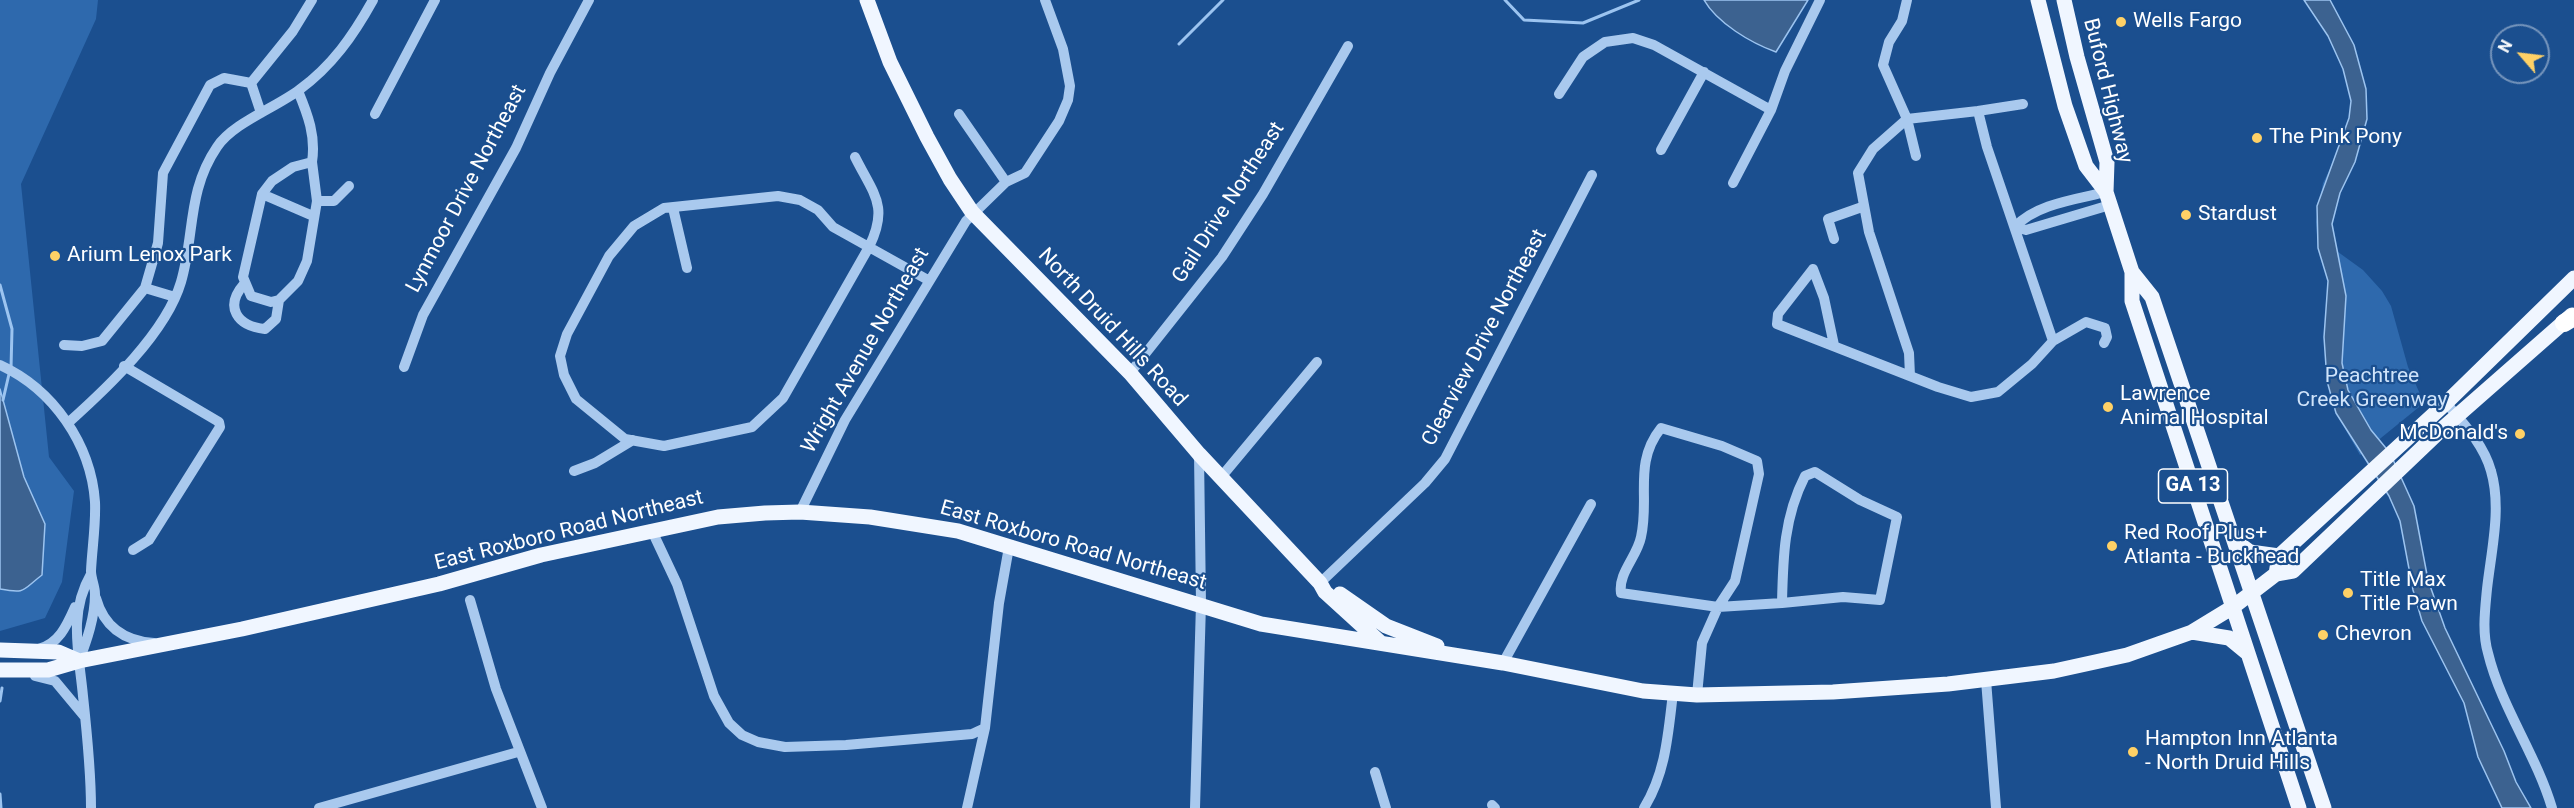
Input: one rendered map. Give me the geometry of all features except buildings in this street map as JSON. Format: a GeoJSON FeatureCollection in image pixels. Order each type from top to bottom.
{"type":"FeatureCollection","features":[{"type":"Feature","properties":{"kind":"main road","name":"North Druid Hills Road"},"geometry":{"type":"LineString","coordinates":[[867,0],[890,62],[927,137],[950,179],[972,212],[1130,374],[1199,454],[1320,583],[1325,592],[1383,644]]}},
{"type":"Feature","properties":{"kind":"main road","name":"Buford Highway"},"geometry":{"type":"LineString","coordinates":[[2038,0],[2065,106],[2085,166],[2108,198]]}},
{"type":"Feature","properties":{"kind":"main road","name":"Buford Highway"},"geometry":{"type":"LineString","coordinates":[[2064,0],[2077,57],[2107,162],[2108,198],[2132,272],[2132,301],[2299,808]]}},
{"type":"Feature","properties":{"kind":"main road","name":"Buford Highway"},"geometry":{"type":"LineString","coordinates":[[2132,272],[2152,297],[2324,808]]}},
{"type":"Feature","properties":{"kind":"main road"},"geometry":{"type":"LineString","coordinates":[[2276,574],[2279,556],[2446,403],[2574,278]]}},
{"type":"Feature","properties":{"kind":"main road"},"geometry":{"type":"LineString","coordinates":[[1320,583],[1330,586],[1347,601],[1386,626],[1468,658],[1643,691],[1697,695],[1833,692],[1986,680],[2054,671],[2127,655],[2192,632],[2233,607],[2276,574],[2293,571],[2420,449],[2571,318]]}},
{"type":"Feature","properties":{"kind":"main road","name":"East Roxboro Road Northeast"},"geometry":{"type":"LineString","coordinates":[[0,670],[48,670],[79,661],[439,584],[541,555],[718,517],[800,512],[870,517],[958,531],[1261,624],[1468,658]]}},
{"type":"Feature","properties":{"kind":"main road"},"geometry":{"type":"LineString","coordinates":[[2234,540],[2250,552],[2279,556]]}},
{"type":"Feature","properties":{"kind":"main road"},"geometry":{"type":"LineString","coordinates":[[2192,632],[2229,638],[2248,654]]}},
{"type":"Feature","properties":{"kind":"main road"},"geometry":{"type":"LineString","coordinates":[[0,650],[18,653],[58,652],[79,661]]}},
{"type":"Feature","properties":{"kind":"street"},"geometry":{"type":"LineString","coordinates":[[251,83],[293,31],[312,0]]}},
{"type":"Feature","properties":{"kind":"street"},"geometry":{"type":"LineString","coordinates":[[68,423],[124,366],[159,326],[175,297],[188,244],[194,197],[202,170],[219,144],[261,113],[298,91],[333,62],[352,36],[373,0]]}},
{"type":"Feature","properties":{"kind":"street"},"geometry":{"type":"LineString","coordinates":[[375,114],[435,0]]}},
{"type":"Feature","properties":{"kind":"street","name":"Lynmoor Drive Northeast"},"geometry":{"type":"LineString","coordinates":[[404,367],[423,315],[516,148],[550,73],[590,0]]}},
{"type":"Feature","properties":{"kind":"street","name":"Wright Avenue Northeast"},"geometry":{"type":"LineString","coordinates":[[800,512],[845,420],[928,280],[972,212],[1006,182],[1025,173],[1043,148],[1068,100],[1070,86],[1063,49],[1045,0]]}},
{"type":"Feature","properties":{"kind":"street"},"geometry":{"type":"LineString","coordinates":[[1732,183],[1771,110],[1785,71],[1820,0]]}},
{"type":"Feature","properties":{"kind":"street"},"geometry":{"type":"LineString","coordinates":[[1907,0],[1902,21],[1889,42],[1883,65],[1906,119],[1916,156]]}},
{"type":"Feature","properties":{"kind":"street"},"geometry":{"type":"LineString","coordinates":[[1559,94],[1583,57],[1605,42],[1633,38],[1654,45],[1771,110]]}},
{"type":"Feature","properties":{"kind":"street","name":"Gail Drive Northeast"},"geometry":{"type":"LineString","coordinates":[[1130,374],[1221,257],[1263,194],[1348,46]]}},
{"type":"Feature","properties":{"kind":"street"},"geometry":{"type":"LineString","coordinates":[[1662,150],[1704,72]]}},
{"type":"Feature","properties":{"kind":"street"},"geometry":{"type":"LineString","coordinates":[[64,345],[82,346],[102,341],[145,288],[158,243],[163,173],[210,85],[224,78],[251,83]]}},
{"type":"Feature","properties":{"kind":"street"},"geometry":{"type":"LineString","coordinates":[[251,83],[261,113]]}},
{"type":"Feature","properties":{"kind":"street"},"geometry":{"type":"LineString","coordinates":[[298,91],[310,122],[317,201],[307,261],[298,281],[279,300],[271,302],[251,296],[243,277],[262,194],[272,181],[292,167],[312,162]]}},
{"type":"Feature","properties":{"kind":"street"},"geometry":{"type":"LineString","coordinates":[[1910,376],[1909,353],[1862,207],[1857,173],[1873,149],[1906,119],[2023,104]]}},
{"type":"Feature","properties":{"kind":"street"},"geometry":{"type":"LineString","coordinates":[[1978,111],[1987,147],[2053,341]]}},
{"type":"Feature","properties":{"kind":"street"},"geometry":{"type":"LineString","coordinates":[[959,114],[1006,182]]}},
{"type":"Feature","properties":{"kind":"street"},"geometry":{"type":"LineString","coordinates":[[855,157],[879,206],[879,228],[868,247],[783,398],[771,412],[752,427],[664,446],[625,439],[576,399],[564,375],[560,356],[567,334],[609,256],[634,226],[666,205],[778,196],[800,200],[818,210],[833,227],[868,247],[928,280]]}},
{"type":"Feature","properties":{"kind":"street","name":"Clearview Drive Northeast"},"geometry":{"type":"LineString","coordinates":[[1320,583],[1425,483],[1445,459],[1592,175]]}},
{"type":"Feature","properties":{"kind":"street"},"geometry":{"type":"LineString","coordinates":[[317,201],[334,201],[350,186]]}},
{"type":"Feature","properties":{"kind":"street"},"geometry":{"type":"LineString","coordinates":[[262,194],[313,216]]}},
{"type":"Feature","properties":{"kind":"street"},"geometry":{"type":"LineString","coordinates":[[2015,227],[2022,219],[2044,217],[2108,198]]}},
{"type":"Feature","properties":{"kind":"street"},"geometry":{"type":"LineString","coordinates":[[666,205],[687,268]]}},
{"type":"Feature","properties":{"kind":"street"},"geometry":{"type":"LineString","coordinates":[[1834,239],[1828,219],[1850,209],[1862,207]]}},
{"type":"Feature","properties":{"kind":"street"},"geometry":{"type":"LineString","coordinates":[[1834,345],[1824,298],[1813,269],[1778,314],[1778,324],[1910,376],[1971,397],[1998,392],[2032,364],[2053,341],[2086,322],[2105,328],[2107,337],[2104,343]]}},
{"type":"Feature","properties":{"kind":"street"},"geometry":{"type":"LineString","coordinates":[[244,284],[236,293],[234,306],[237,316],[245,324],[265,329],[276,320],[279,300]]}},
{"type":"Feature","properties":{"kind":"street"},"geometry":{"type":"LineString","coordinates":[[145,288],[175,297]]}},
{"type":"Feature","properties":{"kind":"street"},"geometry":{"type":"LineString","coordinates":[[1222,476],[1317,362]]}},
{"type":"Feature","properties":{"kind":"street"},"geometry":{"type":"LineString","coordinates":[[0,365],[43,394],[68,423],[86,459],[95,504],[91,574],[95,593],[110,627],[129,638],[163,644]]}},
{"type":"Feature","properties":{"kind":"street"},"geometry":{"type":"LineString","coordinates":[[124,366],[219,422],[220,427],[149,540],[133,550]]}},
{"type":"Feature","properties":{"kind":"street"},"geometry":{"type":"LineString","coordinates":[[2446,403],[2485,456],[2494,489],[2494,515],[2484,614],[2487,651],[2500,690],[2540,772],[2552,808]]}},
{"type":"Feature","properties":{"kind":"street"},"geometry":{"type":"LineString","coordinates":[[1697,695],[1702,643],[1718,607],[1735,580],[1759,474],[1757,461],[1722,446],[1661,428],[1650,447],[1643,470],[1644,498],[1641,537],[1620,583],[1621,593],[1718,607],[1782,603],[1843,597],[1880,600],[1897,517],[1860,500],[1815,472],[1805,476],[1788,517],[1784,543],[1782,603]]}},
{"type":"Feature","properties":{"kind":"street"},"geometry":{"type":"LineString","coordinates":[[574,471],[595,463],[633,440]]}},
{"type":"Feature","properties":{"kind":"street"},"geometry":{"type":"LineString","coordinates":[[1195,808],[1201,604],[1199,454]]}},
{"type":"Feature","properties":{"kind":"street"},"geometry":{"type":"LineString","coordinates":[[1503,663],[1591,504]]}},
{"type":"Feature","properties":{"kind":"street"},"geometry":{"type":"LineString","coordinates":[[653,532],[677,584],[714,696],[729,723],[742,735],[758,742],[784,747],[846,746],[972,734],[986,729]]}},
{"type":"Feature","properties":{"kind":"street"},"geometry":{"type":"LineString","coordinates":[[967,808],[986,729],[999,603],[1009,547]]}},
{"type":"Feature","properties":{"kind":"street"},"geometry":{"type":"LineString","coordinates":[[18,653],[48,647],[60,637],[91,574]]}},
{"type":"Feature","properties":{"kind":"street"},"geometry":{"type":"LineString","coordinates":[[81,592],[75,640],[85,717],[91,808]]}},
{"type":"Feature","properties":{"kind":"street"},"geometry":{"type":"LineString","coordinates":[[79,661],[87,640],[95,593]]}},
{"type":"Feature","properties":{"kind":"street"},"geometry":{"type":"LineString","coordinates":[[470,600],[518,752],[542,808]]}},
{"type":"Feature","properties":{"kind":"street"},"geometry":{"type":"LineString","coordinates":[[17,671],[55,681],[85,717]]}},
{"type":"Feature","properties":{"kind":"street"},"geometry":{"type":"LineString","coordinates":[[1986,680],[1996,808]]}},
{"type":"Feature","properties":{"kind":"street"},"geometry":{"type":"LineString","coordinates":[[1644,808],[1657,787],[1666,751],[1673,693]]}},
{"type":"Feature","properties":{"kind":"street"},"geometry":{"type":"LineString","coordinates":[[319,808],[518,752]]}},
{"type":"Feature","properties":{"kind":"street"},"geometry":{"type":"LineString","coordinates":[[1375,772],[1386,808]]}},
{"type":"Feature","properties":{"kind":"green space"},"geometry":{"type":"Polygon","coordinates":[[[0,0],[98,0],[96,19],[21,184],[49,457],[74,491],[62,582],[45,618],[0,631],[0,0]]]}},
{"type":"Feature","properties":{"kind":"green space","name":"Peachtree Creek Greenway"},"geometry":{"type":"Polygon","coordinates":[[[2304,0],[2321,0],[2358,103],[2327,244],[2363,270],[2382,291],[2391,306],[2408,367],[2424,403],[2360,455],[2336,413],[2327,381],[2324,337],[2328,281],[2318,248],[2316,222],[2323,183],[2337,155],[2350,118],[2351,101],[2343,69],[2328,36],[2304,0]]]}},
{"type":"Feature","properties":{"kind":"shaded area"},"geometry":{"type":"Polygon","coordinates":[[[1704,0],[1808,0],[1776,52],[1756,43],[1726,24],[1717,17],[1704,0]]]}},
{"type":"Feature","properties":{"kind":"shaded area"},"geometry":{"type":"Polygon","coordinates":[[[2304,0],[2330,0],[2354,45],[2366,89],[2367,119],[2355,162],[2340,193],[2332,224],[2346,296],[2342,363],[2348,390],[2371,430],[2390,453],[2414,506],[2428,580],[2445,628],[2504,751],[2516,782],[2531,808],[2502,808],[2478,757],[2464,703],[2422,621],[2413,590],[2400,521],[2389,496],[2336,413],[2327,381],[2324,337],[2328,281],[2318,248],[2317,206],[2349,118],[2351,101],[2343,69],[2328,36],[2304,0]]]}},
{"type":"Feature","properties":{"kind":"shaded area"},"geometry":{"type":"Polygon","coordinates":[[[0,389],[24,477],[45,524],[42,575],[20,591],[0,589],[0,389]]]}},
{"type":"Feature","properties":{"kind":"waterway"},"geometry":{"type":"LineString","coordinates":[[1179,44],[1223,0]]}},
{"type":"Feature","properties":{"kind":"waterway"},"geometry":{"type":"LineString","coordinates":[[1505,0],[1524,20],[1583,23],[1639,0]]}},
{"type":"Feature","properties":{"kind":"waterway"},"geometry":{"type":"LineString","coordinates":[[0,285],[12,329],[11,368]]}},
{"type":"Feature","properties":{"kind":"waterway"},"geometry":{"type":"LineString","coordinates":[[3,400],[9,374]]}},
{"type":"Feature","properties":{"kind":"waterway"},"geometry":{"type":"LineString","coordinates":[[0,701],[2,688]]}},
{"type":"Feature","properties":{"kind":"waterway"},"geometry":{"type":"LineString","coordinates":[[0,794],[1,808]]}},
{"type":"Feature","properties":{"kind":"place","name":"Wells Fargo"},"geometry":{"type":"Point","coordinates":[2121,22]}},
{"type":"Feature","properties":{"kind":"place","name":"The Pink Pony"},"geometry":{"type":"Point","coordinates":[2257,138]}},
{"type":"Feature","properties":{"kind":"place","name":"Stardust"},"geometry":{"type":"Point","coordinates":[2186,215]}},
{"type":"Feature","properties":{"kind":"place","name":"Arium Lenox Park"},"geometry":{"type":"Point","coordinates":[55,256]}},
{"type":"Feature","properties":{"kind":"place","name":"Lawrence Animal Hospital"},"geometry":{"type":"Point","coordinates":[2108,407]}},
{"type":"Feature","properties":{"kind":"place","name":"McDonald's"},"geometry":{"type":"Point","coordinates":[2520,434]}},
{"type":"Feature","properties":{"kind":"place","name":"Red Roof Plus+ Atlanta - Buckhead"},"geometry":{"type":"Point","coordinates":[2112,546]}},
{"type":"Feature","properties":{"kind":"place","name":"Title Max Title Pawn"},"geometry":{"type":"Point","coordinates":[2348,593]}},
{"type":"Feature","properties":{"kind":"place","name":"Chevron"},"geometry":{"type":"Point","coordinates":[2323,635]}},
{"type":"Feature","properties":{"kind":"place","name":"Hampton Inn Atlanta - North Druid Hills"},"geometry":{"type":"Point","coordinates":[2133,752]}}]}
